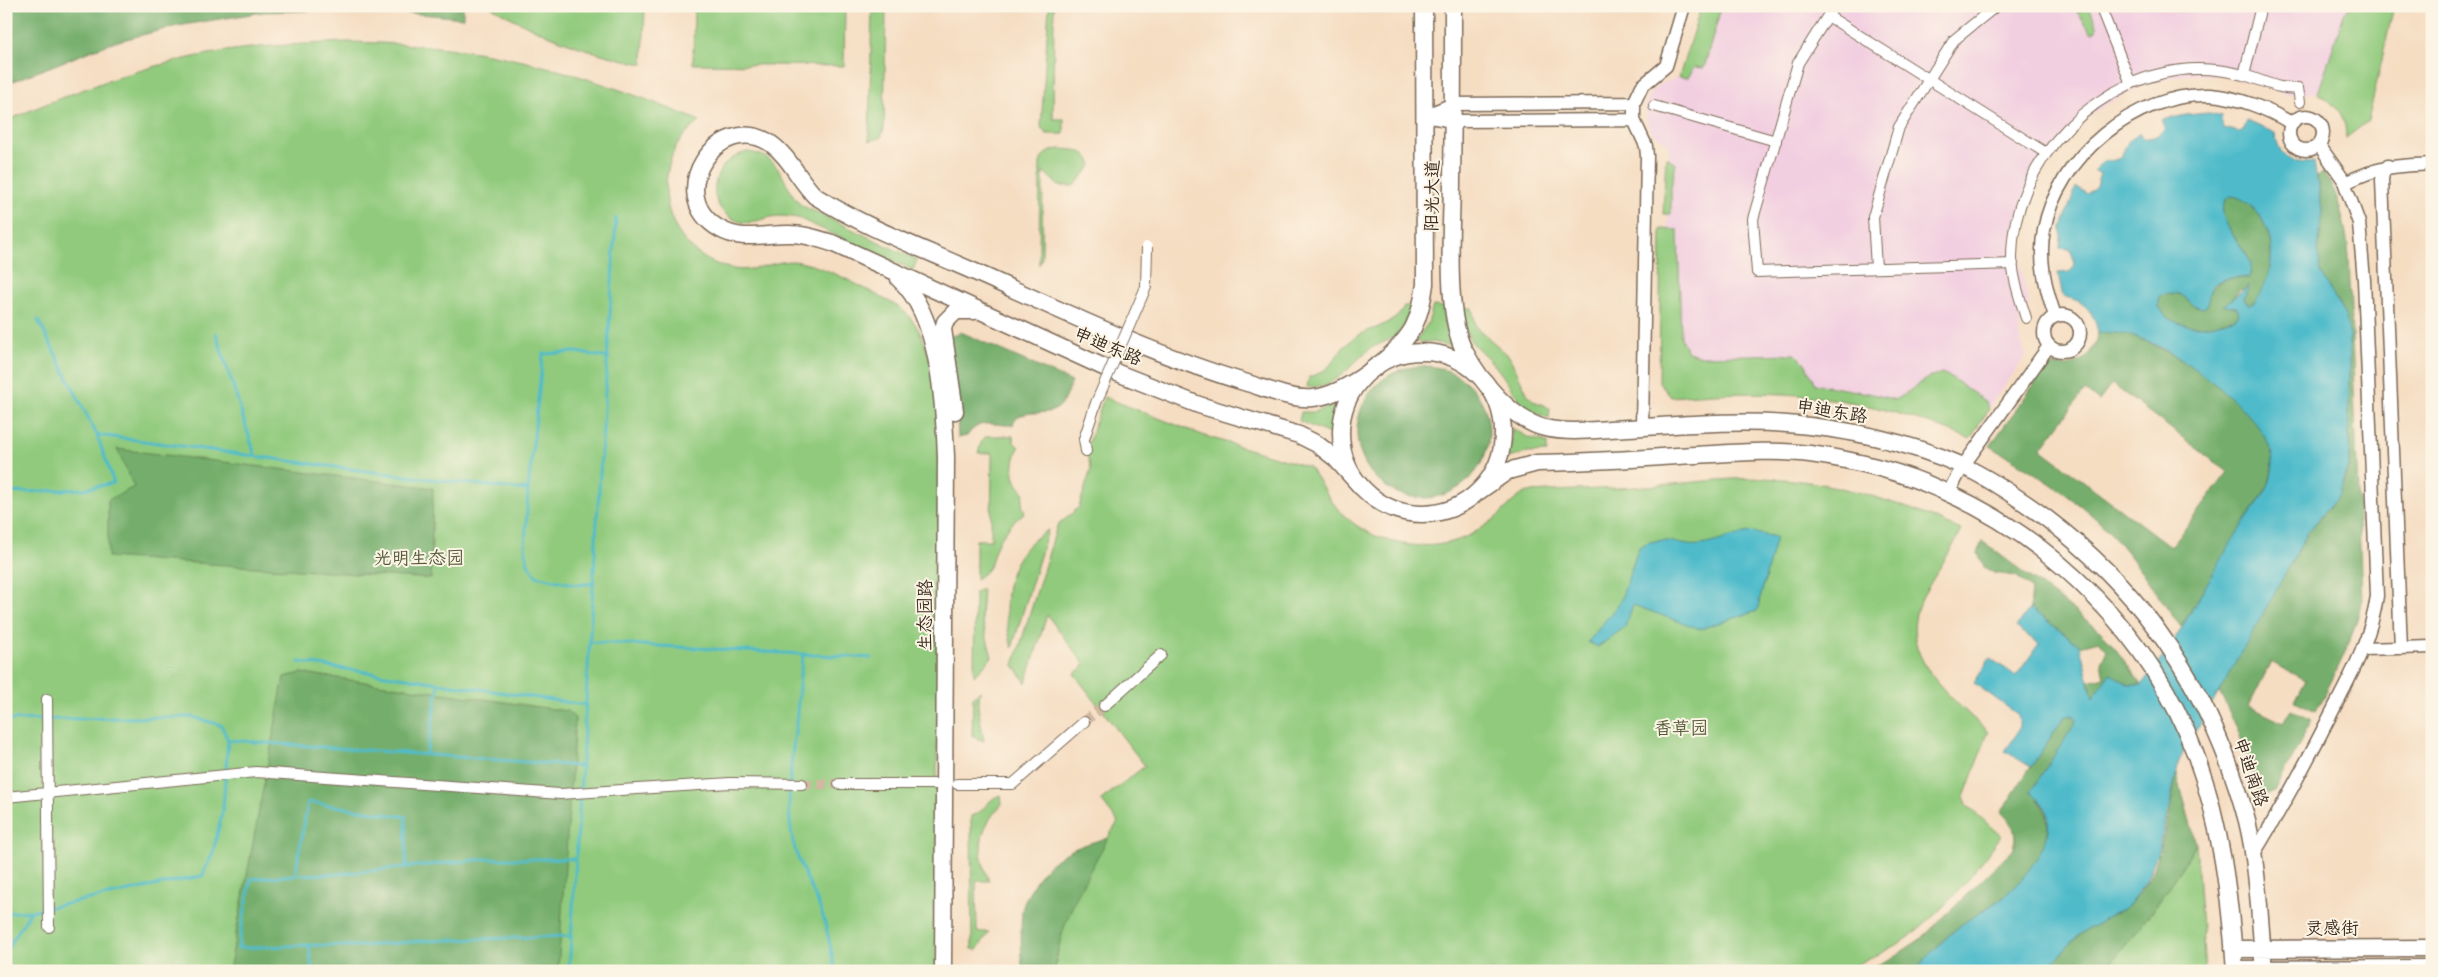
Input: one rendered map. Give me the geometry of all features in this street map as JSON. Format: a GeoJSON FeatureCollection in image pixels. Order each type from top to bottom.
{"type":"FeatureCollection","features":[{"type":"Feature","properties":{"kind":"street","name":"阳光大道"},"geometry":{"type":"LineString","coordinates":[[1376,366],[1394,351],[1412,328],[1419,315],[1423,298],[1424,6]]}},
{"type":"Feature","properties":{"kind":"street","name":"阳光大道"},"geometry":{"type":"LineString","coordinates":[[1453,6],[1451,252],[1456,332],[1463,349],[1483,378]]}},
{"type":"Feature","properties":{"kind":"street"},"geometry":{"type":"LineString","coordinates":[[1642,427],[1647,156],[1646,146],[1634,120],[1634,103],[1642,86],[1666,66],[1684,6]]}},
{"type":"Feature","properties":{"kind":"street"},"geometry":{"type":"LineString","coordinates":[[1834,6],[1798,64],[1753,219],[1757,272],[2013,264]]}},
{"type":"Feature","properties":{"kind":"street"},"geometry":{"type":"LineString","coordinates":[[1876,268],[1873,217],[1899,127],[1954,40],[1996,6]]}},
{"type":"Feature","properties":{"kind":"street"},"geometry":{"type":"LineString","coordinates":[[2100,6],[2131,84]]}},
{"type":"Feature","properties":{"kind":"street"},"geometry":{"type":"LineString","coordinates":[[2244,75],[2261,6]]}},
{"type":"Feature","properties":{"kind":"street"},"geometry":{"type":"LineString","coordinates":[[1828,16],[2046,154]]}},
{"type":"Feature","properties":{"kind":"street"},"geometry":{"type":"LineString","coordinates":[[2026,318],[2016,284],[2013,264],[2016,221],[2020,205],[2030,182],[2046,154],[2075,121],[2104,99],[2131,84],[2171,71],[2198,69],[2244,75],[2288,90],[2298,88],[2300,102]]}},
{"type":"Feature","properties":{"kind":"street"},"geometry":{"type":"LineString","coordinates":[[2055,316],[2044,279],[2043,232],[2049,208],[2058,186],[2078,158],[2098,140],[2123,121],[2145,108],[2161,101],[2183,97],[2210,95],[2242,101],[2292,123]]}},
{"type":"Feature","properties":{"kind":"street"},"geometry":{"type":"LineString","coordinates":[[1424,116],[1453,104],[1634,103]]}},
{"type":"Feature","properties":{"kind":"street"},"geometry":{"type":"LineString","coordinates":[[1654,106],[1776,141]]}},
{"type":"Feature","properties":{"kind":"street"},"geometry":{"type":"LineString","coordinates":[[1424,116],[1453,121],[1634,120]]}},
{"type":"Feature","properties":{"kind":"street"},"geometry":{"type":"LineString","coordinates":[[2306,116],[2316,119],[2323,129],[2322,140],[2318,145],[2309,150],[2297,148],[2293,145],[2288,134],[2292,123],[2296,119],[2306,116]]}},
{"type":"Feature","properties":{"kind":"street","name":"申迪东路"},"geometry":{"type":"LineString","coordinates":[[1362,488],[1335,458],[1317,444],[1305,438],[1181,398],[1088,361],[832,243],[793,234],[742,237],[719,229],[707,220],[698,206],[695,179],[700,164],[709,152],[730,139],[745,136],[758,138],[770,143],[781,152],[802,182],[815,196],[848,214],[1109,330],[1213,372],[1293,397],[1312,398],[1327,395],[1343,387],[1376,366]]}},
{"type":"Feature","properties":{"kind":"street"},"geometry":{"type":"LineString","coordinates":[[2253,855],[2297,782],[2364,649],[2374,618],[2377,596],[2362,250],[2359,223],[2344,183],[2318,145]]}},
{"type":"Feature","properties":{"kind":"street"},"geometry":{"type":"LineString","coordinates":[[2344,183],[2377,168],[2432,164]]}},
{"type":"Feature","properties":{"kind":"street"},"geometry":{"type":"LineString","coordinates":[[2388,166],[2383,172],[2382,180],[2401,648]]}},
{"type":"Feature","properties":{"kind":"street"},"geometry":{"type":"LineString","coordinates":[[1086,451],[1084,439],[1096,403],[1146,286],[1147,247]]}},
{"type":"Feature","properties":{"kind":"street","name":"生态园路"},"geometry":{"type":"LineString","coordinates":[[892,272],[909,288],[927,326],[940,376],[944,408],[946,466],[943,971]]}},
{"type":"Feature","properties":{"kind":"street","name":"生态园路"},"geometry":{"type":"LineString","coordinates":[[951,971],[956,473],[954,405],[943,329],[945,322],[956,310],[982,313]]}},
{"type":"Feature","properties":{"kind":"street"},"geometry":{"type":"LineString","coordinates":[[2067,315],[2073,318],[2080,328],[2081,334],[2076,345],[2066,351],[2054,350],[2046,342],[2044,330],[2046,324],[2055,316],[2067,315]]}},
{"type":"Feature","properties":{"kind":"street"},"geometry":{"type":"LineString","coordinates":[[1948,493],[1963,466],[2049,346]]}},
{"type":"Feature","properties":{"kind":"street"},"geometry":{"type":"LineString","coordinates":[[1478,492],[1493,472],[1502,446],[1502,419],[1493,393],[1483,378],[1470,366],[1447,355],[1423,351],[1398,355],[1376,366],[1358,383],[1347,402],[1341,424],[1342,446],[1348,467],[1362,488],[1382,504],[1406,513],[1432,514],[1456,507],[1478,492],[1508,471],[1537,463],[1765,452],[1808,454],[1854,462],[1904,475],[1948,493],[1999,521],[2040,549],[2093,595],[2121,624],[2165,691],[2187,736],[2202,774],[2214,814],[2224,863],[2235,970],[2432,968]]}},
{"type":"Feature","properties":{"kind":"street","name":"申迪东路"},"geometry":{"type":"LineString","coordinates":[[1483,378],[1517,415],[1545,428],[1573,430],[1727,422],[1786,424],[1839,430],[1895,443],[1963,466],[2032,508],[2071,537],[2111,574],[2140,607]]}},
{"type":"Feature","properties":{"kind":"street","name":"申迪南路"},"geometry":{"type":"LineString","coordinates":[[2140,607],[2164,636],[2195,688],[2229,764],[2248,824],[2253,855],[2264,969]]}},
{"type":"Feature","properties":{"kind":"street"},"geometry":{"type":"LineString","coordinates":[[2364,649],[2432,646]]}},
{"type":"Feature","properties":{"kind":"street"},"geometry":{"type":"LineString","coordinates":[[1104,706],[1161,656]]}},
{"type":"Feature","properties":{"kind":"street"},"geometry":{"type":"LineString","coordinates":[[47,699],[49,927]]}},
{"type":"Feature","properties":{"kind":"street"},"geometry":{"type":"LineString","coordinates":[[957,784],[1014,784],[1084,722]]}},
{"type":"Feature","properties":{"kind":"street"},"geometry":{"type":"LineString","coordinates":[[6,798],[256,772],[560,794],[759,783],[802,784]]}},
{"type":"Feature","properties":{"kind":"street"},"geometry":{"type":"LineString","coordinates":[[839,784],[939,784]]}},
{"type":"Feature","properties":{"kind":"street","name":"灵感街"},"geometry":{"type":"LineString","coordinates":[[2233,949],[2432,948]]}},
{"type":"Feature","properties":{"kind":"shaded area"},"geometry":{"type":"Polygon","coordinates":[[[1701,6],[2355,6],[2349,8],[2344,14],[2318,93],[2288,95],[2254,83],[2221,75],[2183,75],[2144,85],[2112,101],[2088,117],[2065,139],[2035,185],[2025,213],[2020,241],[2020,266],[2029,304],[2020,321],[2019,336],[2026,356],[1993,401],[1978,428],[1896,400],[1844,388],[1775,380],[1678,385],[1668,229],[1669,144],[1652,133],[1647,122],[1646,102],[1651,92],[1660,84],[1679,77],[1701,6]]]}},
{"type":"Feature","properties":{"kind":"green space"},"geometry":{"type":"Polygon","coordinates":[[[6,6],[463,6],[463,18],[366,9],[263,12],[177,26],[111,43],[6,84],[6,6]]]}},
{"type":"Feature","properties":{"kind":"green space"},"geometry":{"type":"Polygon","coordinates":[[[490,6],[645,6],[643,64],[603,55],[545,34],[490,6]]]}},
{"type":"Feature","properties":{"kind":"green space"},"geometry":{"type":"Polygon","coordinates":[[[694,6],[845,6],[844,66],[693,64],[694,6]]]}},
{"type":"Feature","properties":{"kind":"green space"},"geometry":{"type":"Polygon","coordinates":[[[872,6],[886,6],[884,128],[881,138],[869,141],[872,6]]]}},
{"type":"Feature","properties":{"kind":"green space"},"geometry":{"type":"Polygon","coordinates":[[[1049,6],[1054,6],[1053,119],[1064,119],[1064,134],[1046,134],[1041,127],[1049,6]]]}},
{"type":"Feature","properties":{"kind":"green space"},"geometry":{"type":"Polygon","coordinates":[[[1701,6],[1721,8],[1704,68],[1694,67],[1688,78],[1679,77],[1701,6]]]}},
{"type":"Feature","properties":{"kind":"green space"},"geometry":{"type":"Polygon","coordinates":[[[2073,6],[2089,6],[2098,29],[2092,33],[2073,6]]]}},
{"type":"Feature","properties":{"kind":"green space"},"geometry":{"type":"Polygon","coordinates":[[[2355,6],[2394,6],[2368,121],[2346,138],[2346,130],[2339,112],[2318,93],[2344,14],[2349,8],[2355,6]]]}},
{"type":"Feature","properties":{"kind":"green space","name":"光明生态园"},"geometry":{"type":"Polygon","coordinates":[[[347,42],[428,46],[505,57],[590,80],[700,121],[685,134],[677,145],[670,163],[666,183],[667,200],[671,216],[677,230],[687,243],[699,254],[713,262],[739,270],[791,261],[824,269],[894,304],[906,313],[915,324],[927,349],[939,406],[936,971],[6,971],[6,121],[86,88],[141,70],[198,56],[241,49],[347,42]]]}},
{"type":"Feature","properties":{"kind":"green space"},"geometry":{"type":"Polygon","coordinates":[[[1060,149],[1075,150],[1083,153],[1092,165],[1074,186],[1059,186],[1043,171],[1042,258],[1039,265],[1040,163],[1045,154],[1060,149]]]}},
{"type":"Feature","properties":{"kind":"green space"},"geometry":{"type":"Polygon","coordinates":[[[748,152],[769,159],[775,165],[794,197],[801,205],[917,260],[913,270],[798,218],[775,216],[751,222],[741,222],[728,216],[720,207],[715,197],[715,185],[718,174],[735,157],[748,152]]]}},
{"type":"Feature","properties":{"kind":"green space"},"geometry":{"type":"Polygon","coordinates":[[[1666,157],[1676,164],[1671,187],[1671,214],[1663,214],[1666,157]]]}},
{"type":"Feature","properties":{"kind":"green space"},"geometry":{"type":"Polygon","coordinates":[[[2324,172],[2330,182],[2341,213],[2349,256],[2362,599],[2349,643],[2316,711],[2295,701],[2306,680],[2271,662],[2249,706],[2283,723],[2291,710],[2312,720],[2275,791],[2260,796],[2238,730],[2219,691],[2308,532],[2330,507],[2345,481],[2349,463],[2349,334],[2338,302],[2327,287],[2321,272],[2318,254],[2322,209],[2317,176],[2324,172]]]}},
{"type":"Feature","properties":{"kind":"green space"},"geometry":{"type":"Polygon","coordinates":[[[2230,196],[2240,198],[2248,204],[2267,231],[2271,256],[2266,280],[2254,303],[2248,304],[2244,298],[2247,292],[2241,289],[2224,306],[2237,307],[2239,314],[2236,318],[2204,326],[2184,325],[2166,316],[2158,307],[2160,296],[2171,293],[2180,295],[2197,307],[2217,283],[2222,280],[2249,278],[2250,262],[2229,229],[2223,211],[2224,203],[2230,196]]]}},
{"type":"Feature","properties":{"kind":"green space"},"geometry":{"type":"Polygon","coordinates":[[[1661,229],[1678,230],[1681,339],[1688,352],[1702,356],[1796,354],[1805,363],[1815,384],[1896,400],[1929,377],[1942,373],[1986,402],[1989,409],[1970,439],[1895,412],[1824,398],[1788,394],[1751,393],[1671,397],[1659,382],[1661,229]]]}},
{"type":"Feature","properties":{"kind":"green space"},"geometry":{"type":"Polygon","coordinates":[[[1404,306],[1414,306],[1406,323],[1395,336],[1371,348],[1335,380],[1318,387],[1307,387],[1309,377],[1325,370],[1341,350],[1353,339],[1389,322],[1400,313],[1404,306]]]}},
{"type":"Feature","properties":{"kind":"green space"},"geometry":{"type":"Polygon","coordinates":[[[1433,306],[1444,307],[1444,324],[1453,347],[1433,342],[1415,342],[1428,323],[1433,306]]]}},
{"type":"Feature","properties":{"kind":"green space"},"geometry":{"type":"Polygon","coordinates":[[[1462,308],[1472,308],[1476,327],[1509,356],[1528,395],[1534,401],[1550,408],[1549,418],[1531,410],[1525,405],[1493,363],[1474,345],[1466,331],[1462,308]]]}},
{"type":"Feature","properties":{"kind":"green space"},"geometry":{"type":"Polygon","coordinates":[[[961,332],[1072,382],[1059,407],[1047,412],[1021,415],[1013,425],[982,424],[972,430],[967,436],[958,438],[957,404],[947,338],[961,332]]]}},
{"type":"Feature","properties":{"kind":"green space"},"geometry":{"type":"Polygon","coordinates":[[[2117,332],[2137,338],[2183,361],[2206,376],[2247,412],[2262,431],[2271,450],[2273,463],[2269,484],[2181,627],[2133,560],[2102,525],[2072,499],[1990,446],[2048,365],[2066,366],[2080,361],[2091,350],[2098,333],[2117,332]],[[2112,384],[2099,401],[2085,390],[2041,449],[2171,547],[2228,472],[2112,384]]]}},
{"type":"Feature","properties":{"kind":"green space"},"geometry":{"type":"Polygon","coordinates":[[[1423,366],[1436,367],[1448,371],[1470,385],[1484,407],[1488,419],[1488,445],[1484,457],[1470,479],[1448,493],[1436,497],[1423,498],[1410,497],[1398,493],[1376,479],[1362,457],[1358,445],[1357,432],[1358,419],[1362,407],[1376,385],[1398,371],[1410,367],[1423,366]]]}},
{"type":"Feature","properties":{"kind":"green space","name":"香草园"},"geometry":{"type":"Polygon","coordinates":[[[1104,397],[1205,436],[1309,467],[1333,503],[1350,520],[1381,538],[1417,546],[1453,542],[1470,535],[1492,521],[1515,499],[1528,492],[1627,488],[1752,478],[1782,479],[1851,490],[1918,512],[1961,530],[1923,596],[1915,617],[1915,637],[1920,655],[1930,673],[1943,689],[1988,732],[1964,797],[1968,806],[2001,836],[1956,893],[1925,924],[1897,944],[1845,971],[1055,971],[1062,932],[1077,893],[1096,856],[1118,822],[1101,800],[1145,766],[1074,674],[1085,665],[1047,615],[1026,683],[1014,665],[1057,526],[1079,507],[1091,469],[1086,451],[1104,397]]]}},
{"type":"Feature","properties":{"kind":"green space"},"geometry":{"type":"Polygon","coordinates":[[[1337,405],[1332,435],[1299,421],[1301,412],[1313,412],[1337,405]]]}},
{"type":"Feature","properties":{"kind":"green space"},"geometry":{"type":"Polygon","coordinates":[[[1512,428],[1529,438],[1547,442],[1547,452],[1527,453],[1508,458],[1512,428]]]}},
{"type":"Feature","properties":{"kind":"green space"},"geometry":{"type":"Polygon","coordinates":[[[987,436],[1013,436],[1014,442],[1019,447],[1015,459],[1014,476],[1019,487],[1024,492],[1022,505],[1025,512],[1013,522],[1004,534],[995,549],[989,567],[976,579],[976,540],[991,540],[992,453],[978,453],[982,440],[987,436]]]}},
{"type":"Feature","properties":{"kind":"green space"},"geometry":{"type":"Polygon","coordinates":[[[117,449],[433,488],[431,579],[108,557],[108,500],[134,487],[117,449]]]}},
{"type":"Feature","properties":{"kind":"green space"},"geometry":{"type":"Polygon","coordinates":[[[1048,530],[1012,648],[1006,614],[1009,581],[1014,566],[1022,553],[1033,540],[1048,530]]]}},
{"type":"Feature","properties":{"kind":"green space"},"geometry":{"type":"Polygon","coordinates":[[[1982,541],[2098,629],[2109,640],[2142,685],[2129,685],[2120,681],[2093,698],[2089,681],[2104,677],[2101,663],[2107,650],[2099,641],[2080,646],[2030,608],[2032,589],[2016,576],[1994,573],[1984,567],[1978,553],[1982,541]]]}},
{"type":"Feature","properties":{"kind":"green space"},"geometry":{"type":"Polygon","coordinates":[[[983,589],[981,616],[992,657],[974,676],[975,592],[983,589]]]}},
{"type":"Feature","properties":{"kind":"green space"},"geometry":{"type":"Polygon","coordinates":[[[302,673],[567,711],[575,718],[558,971],[229,971],[284,677],[302,673]]]}},
{"type":"Feature","properties":{"kind":"green space"},"geometry":{"type":"Polygon","coordinates":[[[980,691],[978,707],[984,741],[972,736],[973,697],[980,691]]]}},
{"type":"Feature","properties":{"kind":"green space"},"geometry":{"type":"Polygon","coordinates":[[[2068,714],[2076,718],[2075,724],[2038,799],[2046,812],[2048,826],[2040,854],[2031,868],[2000,899],[1949,935],[1914,971],[1864,971],[1892,958],[1922,938],[2013,850],[2016,838],[2014,829],[2001,812],[2064,717],[2068,714]]]}},
{"type":"Feature","properties":{"kind":"green space"},"geometry":{"type":"Polygon","coordinates":[[[2177,774],[2196,844],[2175,878],[2141,926],[2102,971],[2045,971],[2080,935],[2130,903],[2145,884],[2153,870],[2164,838],[2177,774]]]}},
{"type":"Feature","properties":{"kind":"green space"},"geometry":{"type":"Polygon","coordinates":[[[1001,795],[1002,804],[988,822],[982,840],[982,859],[989,881],[976,881],[977,932],[989,932],[977,950],[972,949],[971,816],[980,812],[992,799],[1001,795]]]}},
{"type":"Feature","properties":{"kind":"green space"},"geometry":{"type":"Polygon","coordinates":[[[1108,838],[1067,918],[1057,953],[1055,971],[1022,971],[1022,912],[1032,887],[1046,868],[1064,854],[1108,838]]]}},
{"type":"Feature","properties":{"kind":"green space"},"geometry":{"type":"Polygon","coordinates":[[[2196,844],[2205,971],[2102,971],[2153,910],[2196,844]]]}},
{"type":"Feature","properties":{"kind":"water"},"geometry":{"type":"Polygon","coordinates":[[[2209,113],[2222,116],[2221,123],[2223,128],[2240,132],[2244,129],[2247,121],[2275,133],[2279,147],[2287,157],[2299,162],[2314,162],[2322,209],[2318,254],[2321,272],[2346,318],[2349,334],[2349,463],[2340,494],[2308,532],[2233,668],[2184,750],[2178,767],[2160,847],[2145,883],[2129,905],[2080,934],[2045,971],[1914,971],[1961,925],[2008,892],[2028,871],[2037,858],[2048,831],[2048,818],[2044,806],[2030,792],[2075,724],[2076,718],[2073,715],[2064,717],[2031,767],[2005,751],[2018,729],[2019,719],[2017,714],[1974,683],[1990,658],[2016,676],[2039,644],[2016,627],[2030,608],[2080,646],[2093,698],[2110,673],[2129,685],[2142,685],[2173,642],[2238,531],[2269,484],[2273,462],[2266,438],[2258,426],[2227,394],[2182,360],[2156,345],[2128,335],[2098,333],[2094,319],[2087,308],[2077,301],[2063,297],[2058,273],[2069,272],[2073,268],[2074,260],[2070,249],[2060,248],[2062,227],[2076,187],[2087,194],[2096,186],[2100,174],[2094,170],[2104,161],[2120,158],[2129,140],[2140,133],[2142,138],[2149,138],[2160,134],[2165,129],[2161,120],[2209,113]],[[2230,196],[2224,203],[2223,211],[2229,229],[2250,262],[2249,278],[2226,279],[2215,284],[2211,289],[2208,305],[2203,308],[2179,294],[2168,293],[2160,296],[2158,307],[2166,316],[2184,325],[2204,326],[2236,318],[2239,314],[2237,307],[2223,306],[2249,285],[2244,298],[2248,304],[2254,303],[2266,280],[2271,256],[2271,243],[2268,231],[2249,204],[2237,197],[2230,196]]]}},
{"type":"Feature","properties":{"kind":"water"},"geometry":{"type":"Polygon","coordinates":[[[1750,532],[1776,537],[1757,611],[1700,629],[1633,605],[1625,627],[1598,647],[1588,642],[1620,602],[1639,547],[1656,541],[1700,545],[1750,532]]]}},
{"type":"Feature","properties":{"kind":"waterway"},"geometry":{"type":"LineString","coordinates":[[569,971],[616,218]]}},
{"type":"Feature","properties":{"kind":"waterway"},"geometry":{"type":"LineString","coordinates":[[6,493],[84,489],[114,483],[97,435],[38,320]]}},
{"type":"Feature","properties":{"kind":"waterway"},"geometry":{"type":"LineString","coordinates":[[216,333],[255,455]]}},
{"type":"Feature","properties":{"kind":"waterway"},"geometry":{"type":"LineString","coordinates":[[594,583],[577,585],[536,576],[528,564],[525,547],[528,490],[543,354],[576,352],[609,358]]}},
{"type":"Feature","properties":{"kind":"waterway"},"geometry":{"type":"LineString","coordinates":[[97,435],[366,471],[528,490]]}},
{"type":"Feature","properties":{"kind":"waterway"},"geometry":{"type":"LineString","coordinates":[[590,642],[872,658]]}},
{"type":"Feature","properties":{"kind":"waterway"},"geometry":{"type":"LineString","coordinates":[[803,656],[792,753],[789,812],[793,841],[798,858],[823,916],[835,971]]}},
{"type":"Feature","properties":{"kind":"waterway"},"geometry":{"type":"LineString","coordinates":[[299,662],[585,705]]}},
{"type":"Feature","properties":{"kind":"waterway"},"geometry":{"type":"LineString","coordinates":[[426,755],[439,683]]}},
{"type":"Feature","properties":{"kind":"waterway"},"geometry":{"type":"LineString","coordinates":[[6,720],[192,717],[221,725],[228,740],[223,809],[213,852],[202,876],[31,911],[6,951]]}},
{"type":"Feature","properties":{"kind":"waterway"},"geometry":{"type":"LineString","coordinates":[[228,740],[580,766]]}},
{"type":"Feature","properties":{"kind":"waterway"},"geometry":{"type":"LineString","coordinates":[[312,971],[309,945],[238,948],[251,879],[295,875],[308,802],[406,817],[406,867]]}},
{"type":"Feature","properties":{"kind":"waterway"},"geometry":{"type":"LineString","coordinates":[[295,875],[338,874],[486,859],[576,859]]}},
{"type":"Feature","properties":{"kind":"waterway"},"geometry":{"type":"LineString","coordinates":[[6,913],[31,911]]}},
{"type":"Feature","properties":{"kind":"waterway"},"geometry":{"type":"LineString","coordinates":[[309,945],[362,946],[422,941],[571,936]]}},
{"type":"Feature","properties":{"kind":"tunnel"},"geometry":{"type":"LineString","coordinates":[[1084,722],[1104,706]]}},
{"type":"Feature","properties":{"kind":"tunnel"},"geometry":{"type":"LineString","coordinates":[[802,784],[839,784]]}}]}
